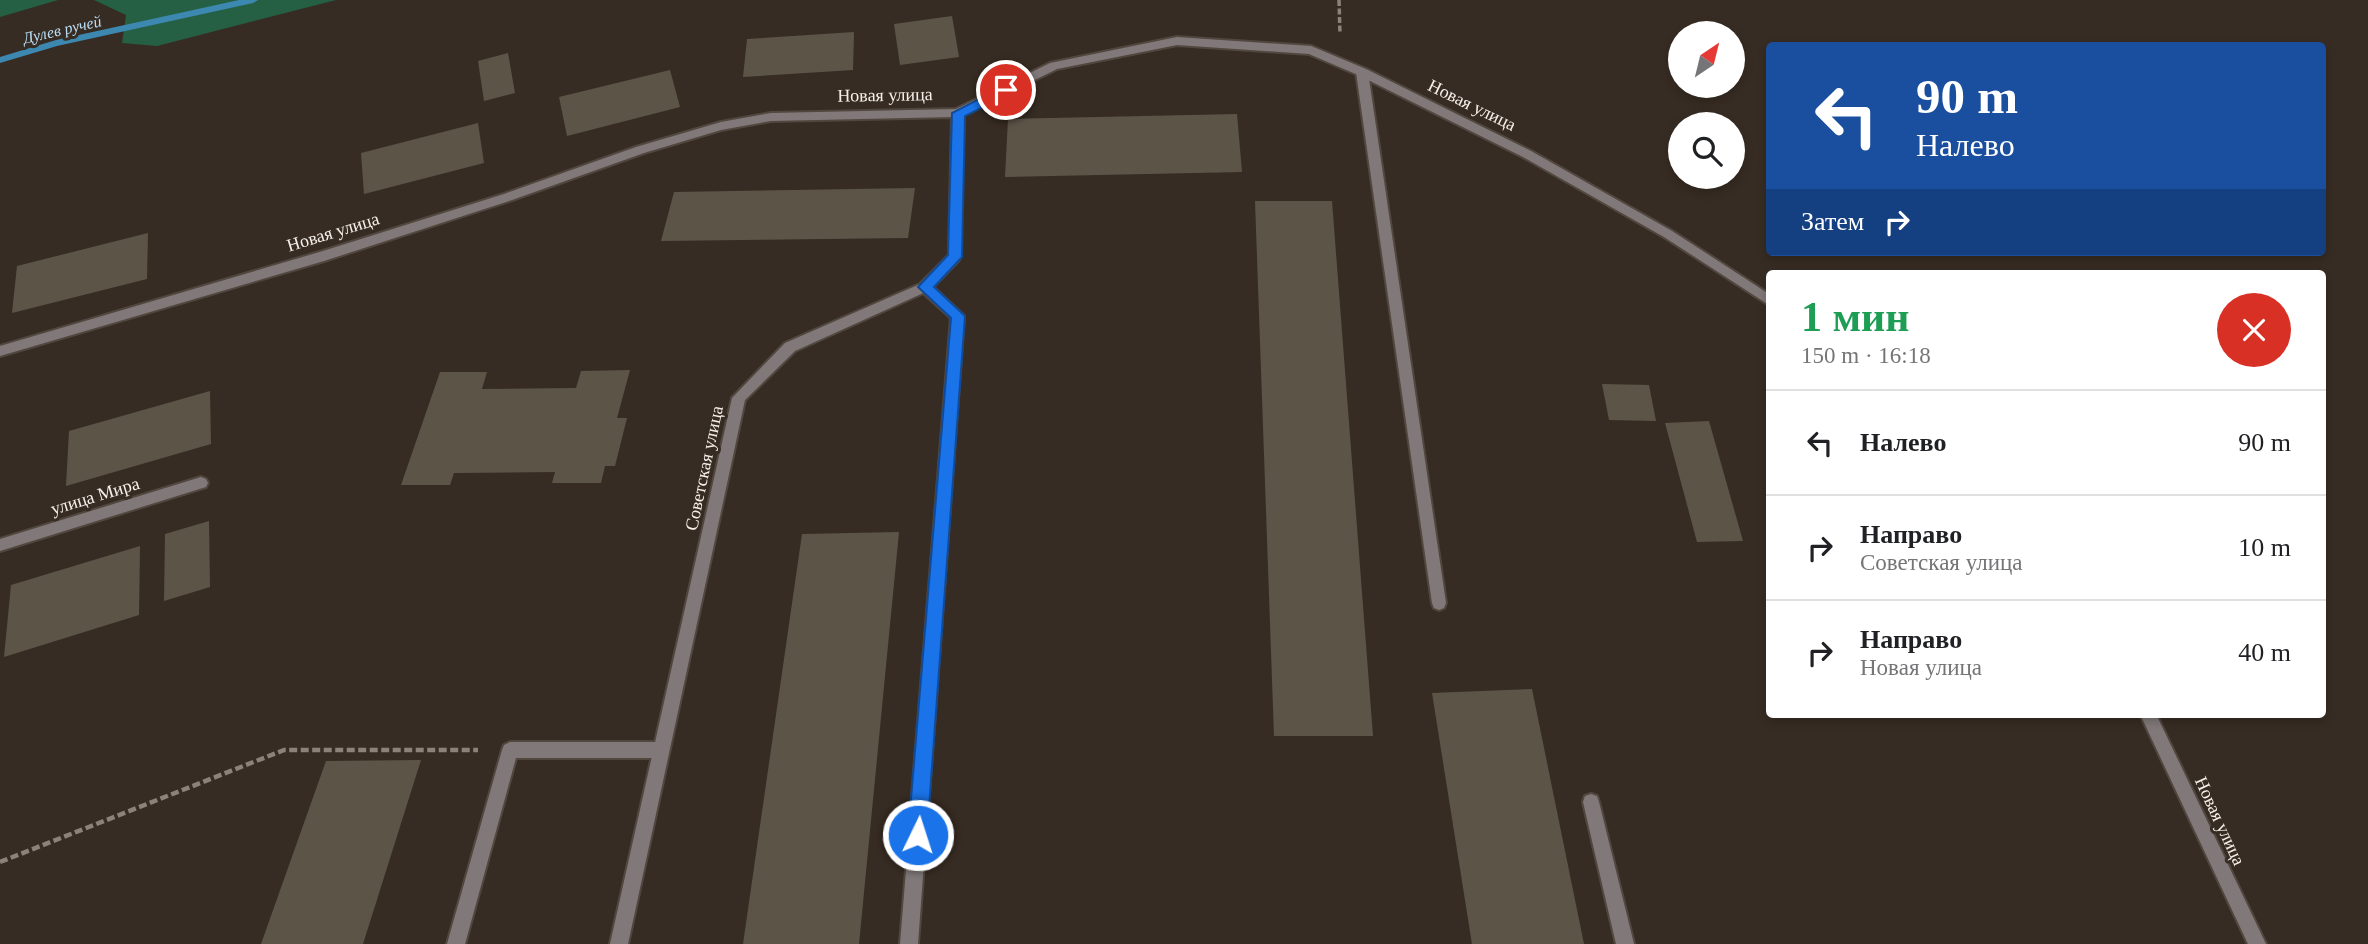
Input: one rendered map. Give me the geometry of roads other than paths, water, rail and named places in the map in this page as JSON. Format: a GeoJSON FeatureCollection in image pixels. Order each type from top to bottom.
{"type":"FeatureCollection","features":[{"type":"Feature","properties":{"kind":"street","name":"Новая улица"},"geometry":{"type":"LineString","coordinates":[[0,351],[324,256],[508,197],[640,150],[721,126],[771,117],[958,113],[1054,66],[1177,41],[1311,50],[1362,72],[1527,154],[1668,234],[1766,298]]}},
{"type":"Feature","properties":{"kind":"street"},"geometry":{"type":"LineString","coordinates":[[1362,72],[1439,603]]}},
{"type":"Feature","properties":{"kind":"street","name":"Советская улица"},"geometry":{"type":"LineString","coordinates":[[619,944],[739,398],[790,347],[925,287],[955,257],[958,113]]}},
{"type":"Feature","properties":{"kind":"street"},"geometry":{"type":"LineString","coordinates":[[909,944],[958,316],[925,287]]}},
{"type":"Feature","properties":{"kind":"street","name":"улица Мира"},"geometry":{"type":"LineString","coordinates":[[0,545],[201,483]]}},
{"type":"Feature","properties":{"kind":"street","name":"Новая улица"},"geometry":{"type":"LineString","coordinates":[[2150,718],[2257,944]]}},
{"type":"Feature","properties":{"kind":"street"},"geometry":{"type":"LineString","coordinates":[[456,944],[510,750],[662,750]]}},
{"type":"Feature","properties":{"kind":"street"},"geometry":{"type":"LineString","coordinates":[[1591,802],[1625,944]]}},
{"type":"Feature","properties":{"kind":"waterway","name":"Дулев ручей"},"geometry":{"type":"LineString","coordinates":[[0,60],[56,43],[253,0]]}}]}
